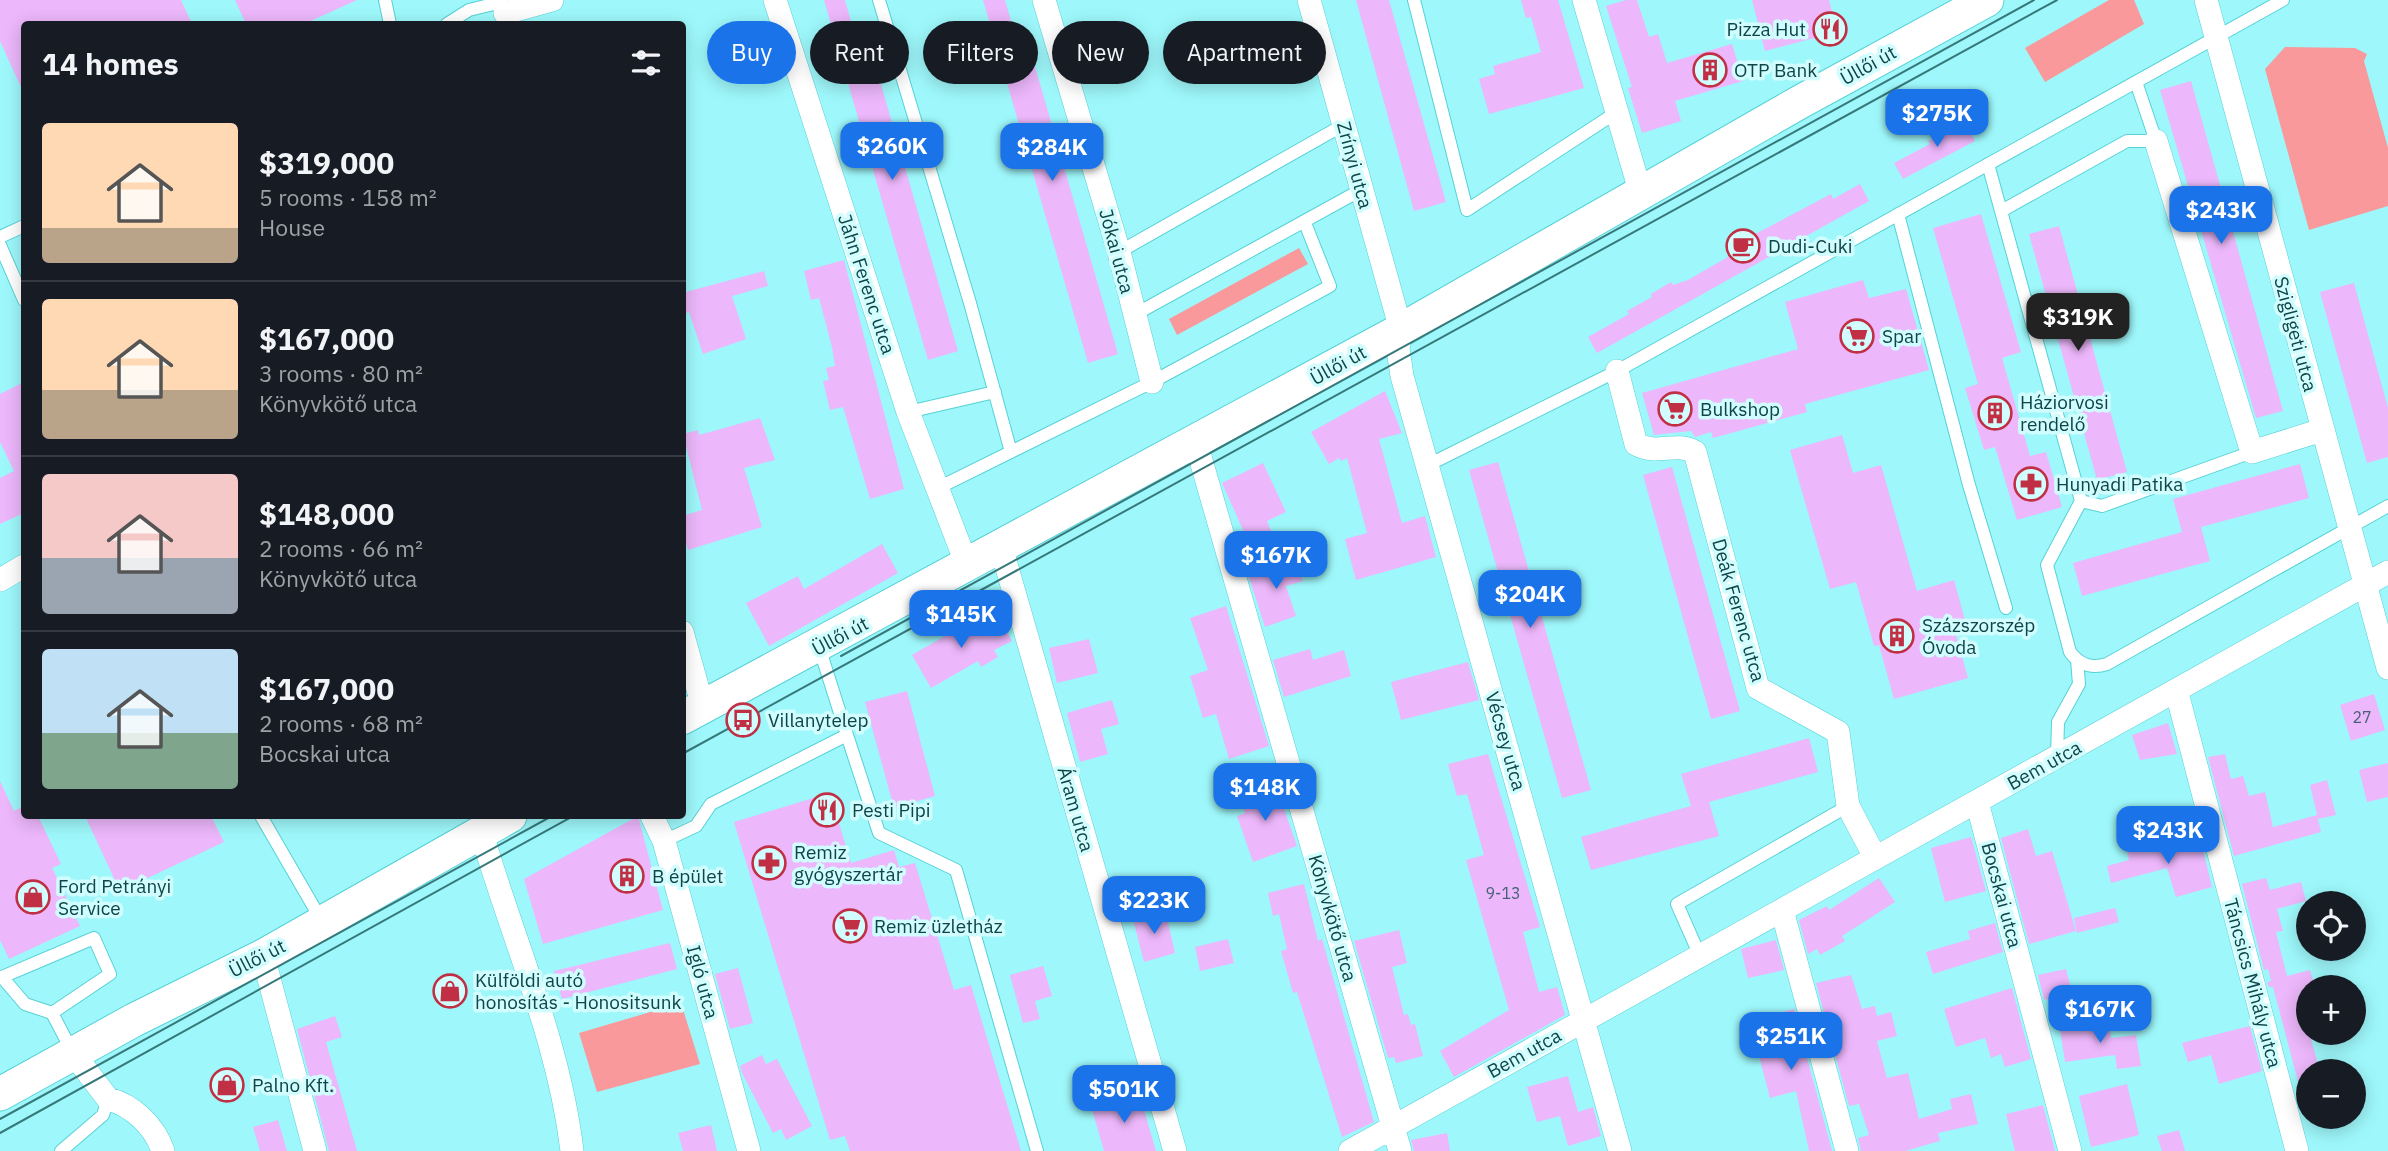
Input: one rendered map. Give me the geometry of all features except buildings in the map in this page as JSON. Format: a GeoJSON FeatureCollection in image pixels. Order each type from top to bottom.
{"type":"FeatureCollection","features":[{"type":"Feature","properties":{"kind":"main road","name":"Üllői út"},"geometry":{"type":"LineString","coordinates":[[693,713],[819,648],[1000,547],[1196,443],[1987,0]]}},
{"type":"Feature","properties":{"kind":"main road","name":"Üllői út"},"geometry":{"type":"LineString","coordinates":[[0,1094],[263,956],[504,819]]}},
{"type":"Feature","properties":{"kind":"street"},"geometry":{"type":"LineString","coordinates":[[505,10],[552,0]]}},
{"type":"Feature","properties":{"kind":"street","name":"Jáhn Ferenc utca"},"geometry":{"type":"LineString","coordinates":[[775,0],[908,412],[967,565]]}},
{"type":"Feature","properties":{"kind":"street","name":"Jókai utca"},"geometry":{"type":"LineString","coordinates":[[1044,0],[1119,252],[1152,382]]}},
{"type":"Feature","properties":{"kind":"street","name":"Zrínyi utca"},"geometry":{"type":"LineString","coordinates":[[1309,0],[1401,330]]}},
{"type":"Feature","properties":{"kind":"street"},"geometry":{"type":"LineString","coordinates":[[1584,0],[1641,194]]}},
{"type":"Feature","properties":{"kind":"street","name":"Szigligeti utca"},"geometry":{"type":"LineString","coordinates":[[2206,0],[2388,668]]}},
{"type":"Feature","properties":{"kind":"street"},"geometry":{"type":"LineString","coordinates":[[2156,141],[2252,452],[2322,430]]}},
{"type":"Feature","properties":{"kind":"street","name":"Vécsey utca"},"geometry":{"type":"LineString","coordinates":[[1401,330],[1398,362],[1620,1151]]}},
{"type":"Feature","properties":{"kind":"street","name":"Deák Ferenc utca"},"geometry":{"type":"LineString","coordinates":[[1617,371],[1636,444],[1648,451],[1677,446],[1695,452],[1758,688],[1838,732],[1848,806],[1875,857]]}},
{"type":"Feature","properties":{"kind":"street","name":"Könyvkötő utca"},"geometry":{"type":"LineString","coordinates":[[1196,443],[1400,1151]]}},
{"type":"Feature","properties":{"kind":"street","name":"Áram utca"},"geometry":{"type":"LineString","coordinates":[[1000,547],[1175,1151]]}},
{"type":"Feature","properties":{"kind":"street"},"geometry":{"type":"LineString","coordinates":[[0,580],[21,568]]}},
{"type":"Feature","properties":{"kind":"street","name":"Bem utca"},"geometry":{"type":"LineString","coordinates":[[1350,1151],[2388,572]]}},
{"type":"Feature","properties":{"kind":"street"},"geometry":{"type":"LineString","coordinates":[[686,653],[693,713]]}},
{"type":"Feature","properties":{"kind":"street","name":"Táncsics Mihály utca"},"geometry":{"type":"LineString","coordinates":[[2177,692],[2297,1151]]}},
{"type":"Feature","properties":{"kind":"street","name":"Bocskai utca"},"geometry":{"type":"LineString","coordinates":[[1977,802],[2070,1151]]}},
{"type":"Feature","properties":{"kind":"street","name":"Igló utca"},"geometry":{"type":"LineString","coordinates":[[653,819],[664,841],[749,1151]]}},
{"type":"Feature","properties":{"kind":"street"},"geometry":{"type":"LineString","coordinates":[[481,831],[545,1025],[566,1112],[572,1151]]}},
{"type":"Feature","properties":{"kind":"street"},"geometry":{"type":"LineString","coordinates":[[1782,910],[1847,1151]]}},
{"type":"Feature","properties":{"kind":"street"},"geometry":{"type":"LineString","coordinates":[[263,956],[315,1151]]}},
{"type":"Feature","properties":{"kind":"street"},"geometry":{"type":"LineString","coordinates":[[73,1054],[108,1099],[121,1102],[143,1119],[163,1151]]}},
{"type":"Feature","properties":{"kind":"lane"},"geometry":{"type":"LineString","coordinates":[[385,0],[389,21]]}},
{"type":"Feature","properties":{"kind":"lane"},"geometry":{"type":"LineString","coordinates":[[879,0],[1011,452]]}},
{"type":"Feature","properties":{"kind":"lane"},"geometry":{"type":"LineString","coordinates":[[1414,0],[1467,210],[1617,112]]}},
{"type":"Feature","properties":{"kind":"lane"},"geometry":{"type":"LineString","coordinates":[[1428,465],[1617,371],[2283,0]]}},
{"type":"Feature","properties":{"kind":"lane"},"geometry":{"type":"LineString","coordinates":[[452,21],[469,10],[505,10]]}},
{"type":"Feature","properties":{"kind":"lane"},"geometry":{"type":"LineString","coordinates":[[2003,210],[2127,141],[2156,141],[2137,82]]}},
{"type":"Feature","properties":{"kind":"lane"},"geometry":{"type":"LineString","coordinates":[[1119,252],[1345,124]]}},
{"type":"Feature","properties":{"kind":"lane"},"geometry":{"type":"LineString","coordinates":[[1988,164],[2003,210],[2081,501],[2046,565],[2070,652],[2077,660],[2087,666],[2107,664],[2388,506]]}},
{"type":"Feature","properties":{"kind":"lane"},"geometry":{"type":"LineString","coordinates":[[1134,314],[1305,223],[1361,190]]}},
{"type":"Feature","properties":{"kind":"lane"},"geometry":{"type":"LineString","coordinates":[[1898,214],[1969,485],[2006,608]]}},
{"type":"Feature","properties":{"kind":"lane"},"geometry":{"type":"LineString","coordinates":[[936,489],[1152,382],[1330,286],[1305,223]]}},
{"type":"Feature","properties":{"kind":"lane"},"geometry":{"type":"LineString","coordinates":[[0,237],[21,227]]}},
{"type":"Feature","properties":{"kind":"lane"},"geometry":{"type":"LineString","coordinates":[[0,245],[21,293]]}},
{"type":"Feature","properties":{"kind":"lane"},"geometry":{"type":"LineString","coordinates":[[908,412],[995,392]]}},
{"type":"Feature","properties":{"kind":"lane"},"geometry":{"type":"LineString","coordinates":[[2081,501],[2102,506],[2252,452]]}},
{"type":"Feature","properties":{"kind":"lane"},"geometry":{"type":"LineString","coordinates":[[819,648],[879,833],[956,870],[1037,1151]]}},
{"type":"Feature","properties":{"kind":"lane"},"geometry":{"type":"LineString","coordinates":[[2057,758],[2058,722],[2079,684],[2077,660]]}},
{"type":"Feature","properties":{"kind":"lane"},"geometry":{"type":"LineString","coordinates":[[664,841],[696,826],[711,804],[847,735]]}},
{"type":"Feature","properties":{"kind":"lane"},"geometry":{"type":"LineString","coordinates":[[1700,956],[1677,904],[1848,806]]}},
{"type":"Feature","properties":{"kind":"lane"},"geometry":{"type":"LineString","coordinates":[[263,819],[323,923]]}},
{"type":"Feature","properties":{"kind":"lane"},"geometry":{"type":"LineString","coordinates":[[52,1013],[110,974],[94,938],[2,977],[25,1004],[52,1013],[73,1054]]}},
{"type":"Feature","properties":{"kind":"lane"},"geometry":{"type":"LineString","coordinates":[[61,1151],[103,1115],[108,1099]]}},
{"type":"Feature","properties":{"kind":"shaded area"},"geometry":{"type":"Polygon","coordinates":[[[2109,0],[2134,0],[2144,24],[2045,82],[2025,48],[2109,0]]]}},
{"type":"Feature","properties":{"kind":"shaded area"},"geometry":{"type":"Polygon","coordinates":[[[2285,47],[2355,48],[2367,54],[2364,61],[2388,148],[2388,206],[2309,230],[2265,69],[2285,47]]]}},
{"type":"Feature","properties":{"kind":"shaded area"},"geometry":{"type":"Polygon","coordinates":[[[1299,248],[1308,264],[1177,335],[1169,319],[1299,248]]]}},
{"type":"Feature","properties":{"kind":"shaded area"},"geometry":{"type":"Polygon","coordinates":[[[681,1003],[700,1064],[597,1092],[579,1033],[681,1003]]]}},
{"type":"Feature","properties":{"kind":"tram line"},"geometry":{"type":"LineString","coordinates":[[841,656],[2034,0]]}},
{"type":"Feature","properties":{"kind":"tram line"},"geometry":{"type":"LineString","coordinates":[[686,752],[2057,0]]}},
{"type":"Feature","properties":{"kind":"tram line"},"geometry":{"type":"LineString","coordinates":[[0,1119],[547,819]]}},
{"type":"Feature","properties":{"kind":"tram line"},"geometry":{"type":"LineString","coordinates":[[0,1133],[568,819]]}},
{"type":"Feature","properties":{"kind":"place","name":"Pizza Hut"},"geometry":{"type":"Point","coordinates":[1830,29]}},
{"type":"Feature","properties":{"kind":"place","name":"OTP Bank"},"geometry":{"type":"Point","coordinates":[1710,70]}},
{"type":"Feature","properties":{"kind":"place","name":"Dudi-Cuki"},"geometry":{"type":"Point","coordinates":[1743,246]}},
{"type":"Feature","properties":{"kind":"place","name":"Spar"},"geometry":{"type":"Point","coordinates":[1857,336]}},
{"type":"Feature","properties":{"kind":"place","name":"Bulkshop"},"geometry":{"type":"Point","coordinates":[1675,409]}},
{"type":"Feature","properties":{"kind":"place","name":"Háziorvosi rendelő"},"geometry":{"type":"Point","coordinates":[1995,413]}},
{"type":"Feature","properties":{"kind":"place","name":"Hunyadi Patika"},"geometry":{"type":"Point","coordinates":[2031,484]}},
{"type":"Feature","properties":{"kind":"place","name":"Százszorszép Óvoda"},"geometry":{"type":"Point","coordinates":[1897,636]}},
{"type":"Feature","properties":{"kind":"place","name":"Villanytelep"},"geometry":{"type":"Point","coordinates":[743,720]}},
{"type":"Feature","properties":{"kind":"place","name":"Pesti Pipi"},"geometry":{"type":"Point","coordinates":[827,810]}},
{"type":"Feature","properties":{"kind":"place","name":"Remiz gyógyszertár"},"geometry":{"type":"Point","coordinates":[769,863]}},
{"type":"Feature","properties":{"kind":"place","name":"B épület"},"geometry":{"type":"Point","coordinates":[627,876]}},
{"type":"Feature","properties":{"kind":"place","name":"Ford Petrányi Service"},"geometry":{"type":"Point","coordinates":[33,897]}},
{"type":"Feature","properties":{"kind":"place","name":"Remiz üzletház"},"geometry":{"type":"Point","coordinates":[850,926]}},
{"type":"Feature","properties":{"kind":"place","name":"Külföldi autó honosítás - Honositsunk"},"geometry":{"type":"Point","coordinates":[450,991]}},
{"type":"Feature","properties":{"kind":"place","name":"Palno Kft."},"geometry":{"type":"Point","coordinates":[227,1085]}}]}
